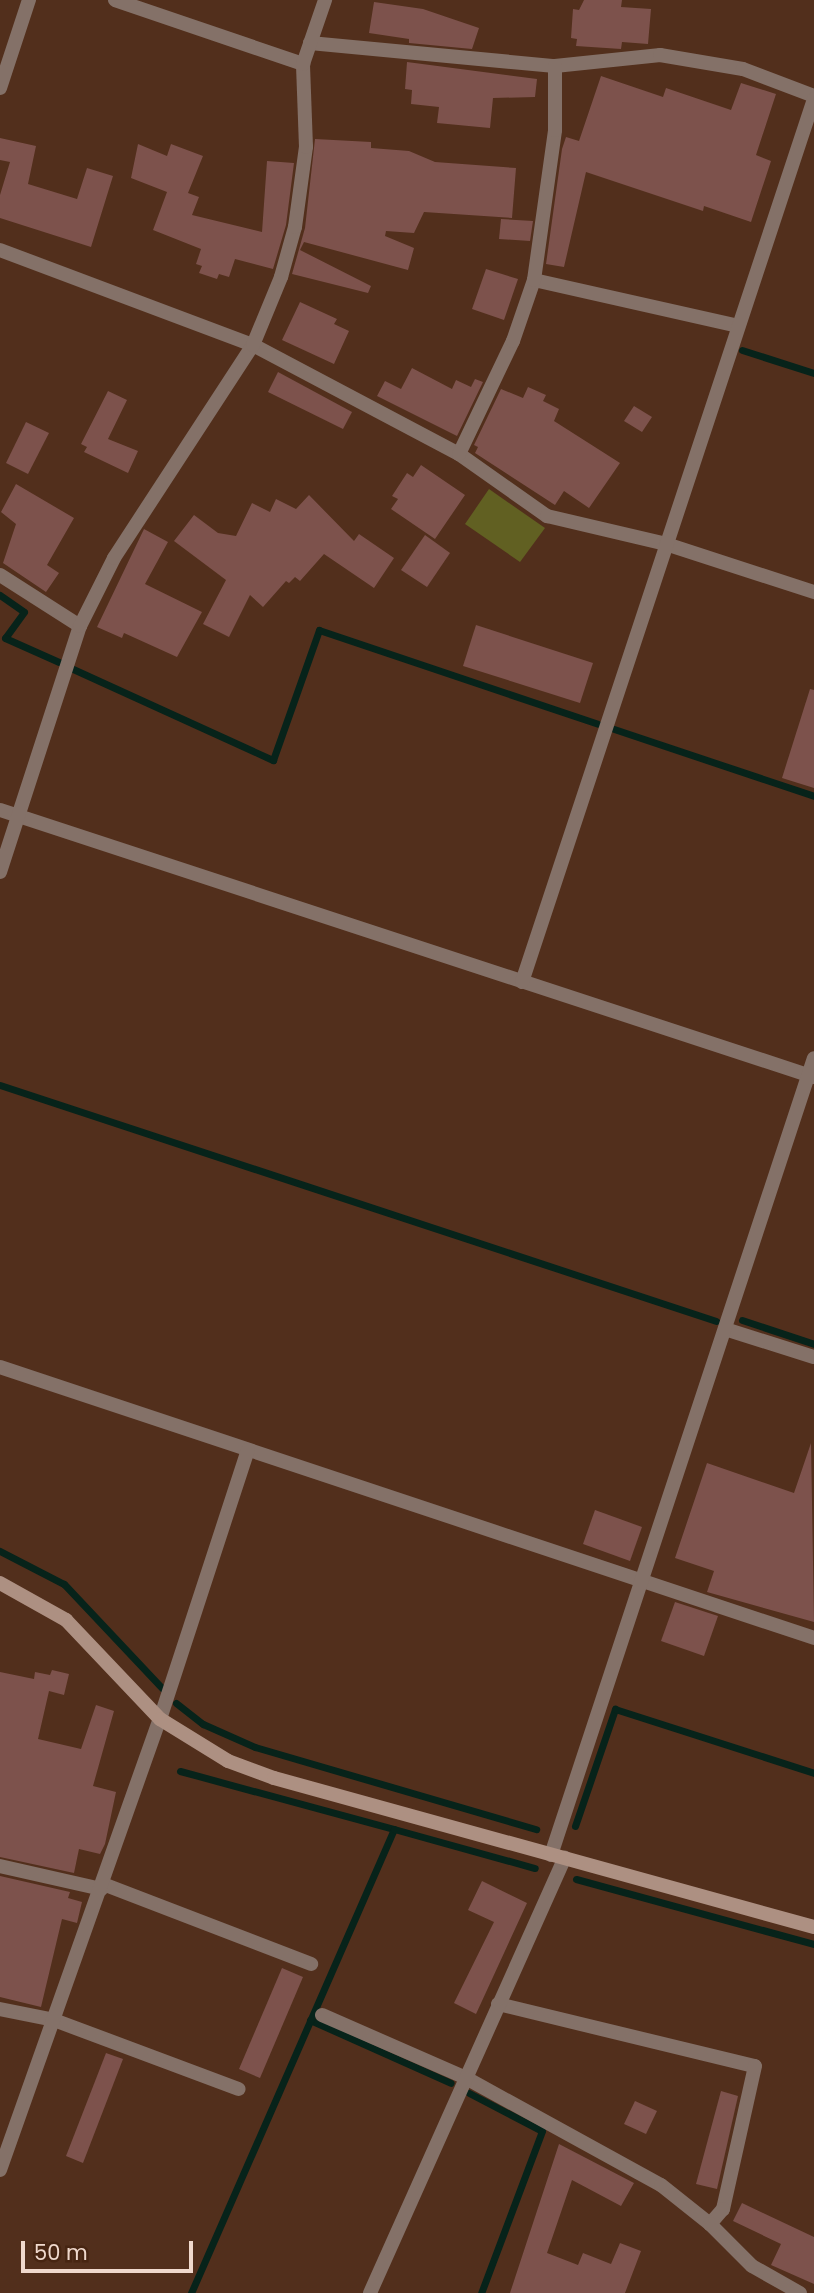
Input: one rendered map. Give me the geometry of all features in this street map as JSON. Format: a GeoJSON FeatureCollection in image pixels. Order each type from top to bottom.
{"type":"FeatureCollection","features":[{"type":"Feature","properties":{"kind":"street"},"geometry":{"type":"LineString","coordinates":[[0,88],[29,0]]}},
{"type":"Feature","properties":{"kind":"street"},"geometry":{"type":"LineString","coordinates":[[115,0],[303,64]]}},
{"type":"Feature","properties":{"kind":"street"},"geometry":{"type":"LineString","coordinates":[[0,872],[80,626],[114,558],[253,345],[281,277],[295,227],[306,147],[303,64],[325,0]]}},
{"type":"Feature","properties":{"kind":"street"},"geometry":{"type":"LineString","coordinates":[[310,43],[555,66],[660,55],[743,69],[814,98],[522,982]]}},
{"type":"Feature","properties":{"kind":"street"},"geometry":{"type":"LineString","coordinates":[[459,454],[513,341],[534,280],[555,130],[555,66]]}},
{"type":"Feature","properties":{"kind":"street"},"geometry":{"type":"LineString","coordinates":[[0,250],[253,345],[459,454],[547,516],[666,544],[814,592]]}},
{"type":"Feature","properties":{"kind":"street"},"geometry":{"type":"LineString","coordinates":[[534,280],[738,326]]}},
{"type":"Feature","properties":{"kind":"street"},"geometry":{"type":"LineString","coordinates":[[0,575],[80,626]]}},
{"type":"Feature","properties":{"kind":"street"},"geometry":{"type":"LineString","coordinates":[[0,810],[811,1076]]}},
{"type":"Feature","properties":{"kind":"street"},"geometry":{"type":"LineString","coordinates":[[370,2293],[498,2004],[558,1856],[642,1580],[811,1076],[814,1058]]}},
{"type":"Feature","properties":{"kind":"street"},"geometry":{"type":"LineString","coordinates":[[725,1329],[814,1357]]}},
{"type":"Feature","properties":{"kind":"street"},"geometry":{"type":"LineString","coordinates":[[0,1367],[814,1638]]}},
{"type":"Feature","properties":{"kind":"street"},"geometry":{"type":"LineString","coordinates":[[0,2170],[3,2150],[54,2020],[160,1719],[248,1450]]}},
{"type":"Feature","properties":{"kind":"street"},"geometry":{"type":"LineString","coordinates":[[0,1583],[66,1620],[160,1719],[228,1761],[274,1778],[814,1927]]}},
{"type":"Feature","properties":{"kind":"street"},"geometry":{"type":"LineString","coordinates":[[0,1866],[102,1886],[311,1964]]}},
{"type":"Feature","properties":{"kind":"street"},"geometry":{"type":"LineString","coordinates":[[498,2004],[755,2066],[723,2209],[710,2224]]}},
{"type":"Feature","properties":{"kind":"street"},"geometry":{"type":"LineString","coordinates":[[0,2009],[54,2020],[239,2089]]}},
{"type":"Feature","properties":{"kind":"street"},"geometry":{"type":"LineString","coordinates":[[322,2015],[466,2078],[661,2185],[710,2224],[752,2266],[800,2293]]}},
{"type":"Feature","properties":{"kind":"shaded area"},"geometry":{"type":"Polygon","coordinates":[[[489,489],[545,528],[520,562],[465,524],[489,489]]]}},
{"type":"Feature","properties":{"kind":"building"},"geometry":{"type":"Polygon","coordinates":[[[584,0],[622,0],[621,7],[651,9],[648,44],[622,42],[621,49],[576,46],[577,39],[571,38],[573,9],[579,10],[584,0]]]}},
{"type":"Feature","properties":{"kind":"building"},"geometry":{"type":"Polygon","coordinates":[[[374,2],[423,9],[479,28],[472,49],[409,43],[409,39],[369,33],[374,2]]]}},
{"type":"Feature","properties":{"kind":"building"},"geometry":{"type":"Polygon","coordinates":[[[407,62],[537,79],[535,97],[493,98],[490,128],[437,123],[439,107],[411,104],[412,90],[405,89],[407,62]]]}},
{"type":"Feature","properties":{"kind":"building"},"geometry":{"type":"Polygon","coordinates":[[[601,76],[663,97],[666,88],[731,110],[741,83],[776,94],[756,155],[771,161],[751,222],[704,206],[703,211],[586,172],[564,267],[546,264],[562,149],[566,137],[579,141],[601,76]]]}},
{"type":"Feature","properties":{"kind":"building"},"geometry":{"type":"Polygon","coordinates":[[[0,138],[36,146],[28,184],[77,199],[87,168],[113,176],[91,247],[0,218],[0,195],[10,162],[0,160],[0,138]]]}},
{"type":"Feature","properties":{"kind":"building"},"geometry":{"type":"Polygon","coordinates":[[[315,139],[371,142],[371,148],[409,151],[435,162],[516,168],[512,218],[424,212],[414,233],[386,231],[385,236],[414,248],[408,270],[304,242],[300,250],[371,286],[368,293],[292,274],[305,228],[315,139]]]}},
{"type":"Feature","properties":{"kind":"building"},"geometry":{"type":"Polygon","coordinates":[[[138,144],[167,156],[171,144],[203,156],[188,193],[199,197],[192,215],[262,232],[267,161],[294,163],[286,225],[273,269],[235,259],[229,277],[219,274],[217,279],[199,273],[202,266],[196,264],[201,249],[153,230],[167,192],[131,178],[138,144]]]}},
{"type":"Feature","properties":{"kind":"building"},"geometry":{"type":"Polygon","coordinates":[[[501,219],[533,221],[530,241],[499,239],[501,219]]]}},
{"type":"Feature","properties":{"kind":"building"},"geometry":{"type":"Polygon","coordinates":[[[486,269],[518,279],[504,320],[472,309],[486,269]]]}},
{"type":"Feature","properties":{"kind":"building"},"geometry":{"type":"Polygon","coordinates":[[[300,302],[337,319],[334,324],[349,331],[334,364],[282,340],[300,302]]]}},
{"type":"Feature","properties":{"kind":"building"},"geometry":{"type":"Polygon","coordinates":[[[412,368],[452,389],[456,380],[471,387],[475,379],[483,382],[457,436],[377,396],[385,381],[401,389],[412,368]]]}},
{"type":"Feature","properties":{"kind":"building"},"geometry":{"type":"Polygon","coordinates":[[[278,372],[352,412],[343,429],[268,392],[278,372]]]}},
{"type":"Feature","properties":{"kind":"building"},"geometry":{"type":"Polygon","coordinates":[[[528,387],[546,395],[543,401],[559,409],[554,421],[620,463],[589,508],[564,491],[555,505],[475,453],[478,447],[474,445],[501,389],[523,398],[528,387]]]}},
{"type":"Feature","properties":{"kind":"building"},"geometry":{"type":"Polygon","coordinates":[[[108,391],[127,400],[108,439],[138,451],[128,473],[84,452],[87,447],[81,444],[108,391]]]}},
{"type":"Feature","properties":{"kind":"building"},"geometry":{"type":"Polygon","coordinates":[[[634,406],[652,417],[642,432],[624,421],[634,406]]]}},
{"type":"Feature","properties":{"kind":"building"},"geometry":{"type":"Polygon","coordinates":[[[26,422],[49,433],[28,474],[6,463],[26,422]]]}},
{"type":"Feature","properties":{"kind":"building"},"geometry":{"type":"Polygon","coordinates":[[[421,465],[465,495],[435,539],[391,509],[398,499],[392,496],[407,473],[413,477],[421,465]]]}},
{"type":"Feature","properties":{"kind":"building"},"geometry":{"type":"Polygon","coordinates":[[[16,484],[74,518],[47,565],[59,573],[46,592],[3,563],[16,524],[1,512],[16,484]]]}},
{"type":"Feature","properties":{"kind":"building"},"geometry":{"type":"Polygon","coordinates":[[[309,495],[354,541],[359,534],[394,558],[374,588],[324,554],[300,581],[295,577],[289,583],[286,581],[263,607],[250,595],[229,637],[203,624],[226,580],[174,541],[194,515],[218,533],[236,536],[252,503],[270,512],[276,499],[296,509],[309,495]]]}},
{"type":"Feature","properties":{"kind":"building"},"geometry":{"type":"Polygon","coordinates":[[[144,529],[168,542],[145,584],[202,612],[177,657],[124,633],[122,638],[97,627],[144,529]]]}},
{"type":"Feature","properties":{"kind":"building"},"geometry":{"type":"Polygon","coordinates":[[[425,535],[450,553],[427,587],[401,570],[425,535]]]}},
{"type":"Feature","properties":{"kind":"building"},"geometry":{"type":"Polygon","coordinates":[[[476,625],[593,663],[580,703],[463,666],[476,625]]]}},
{"type":"Feature","properties":{"kind":"building"},"geometry":{"type":"Polygon","coordinates":[[[810,689],[814,690],[814,788],[782,778],[810,689]]]}},
{"type":"Feature","properties":{"kind":"building"},"geometry":{"type":"Polygon","coordinates":[[[811,1443],[814,1622],[707,1592],[714,1571],[675,1558],[707,1463],[794,1493],[811,1443]]]}},
{"type":"Feature","properties":{"kind":"building"},"geometry":{"type":"Polygon","coordinates":[[[595,1510],[642,1527],[630,1561],[583,1544],[595,1510]]]}},
{"type":"Feature","properties":{"kind":"building"},"geometry":{"type":"Polygon","coordinates":[[[675,1602],[718,1616],[704,1656],[661,1641],[675,1602]]]}},
{"type":"Feature","properties":{"kind":"building"},"geometry":{"type":"Polygon","coordinates":[[[52,1670],[69,1674],[64,1695],[49,1691],[38,1739],[81,1749],[96,1705],[114,1711],[93,1786],[116,1792],[105,1844],[100,1854],[79,1849],[74,1873],[0,1857],[0,1672],[34,1679],[35,1672],[50,1675],[52,1670]]]}},
{"type":"Feature","properties":{"kind":"building"},"geometry":{"type":"Polygon","coordinates":[[[0,1876],[70,1892],[68,1898],[82,1902],[77,1923],[62,1919],[41,2007],[0,1997],[0,1876]]]}},
{"type":"Feature","properties":{"kind":"building"},"geometry":{"type":"Polygon","coordinates":[[[482,1881],[527,1903],[476,2014],[454,2003],[494,1922],[468,1910],[482,1881]]]}},
{"type":"Feature","properties":{"kind":"building"},"geometry":{"type":"Polygon","coordinates":[[[282,1968],[303,1977],[260,2078],[239,2069],[282,1968]]]}},
{"type":"Feature","properties":{"kind":"building"},"geometry":{"type":"Polygon","coordinates":[[[106,2053],[123,2059],[83,2163],[66,2156],[106,2053]]]}},
{"type":"Feature","properties":{"kind":"building"},"geometry":{"type":"Polygon","coordinates":[[[721,2091],[738,2096],[717,2189],[696,2184],[721,2091]]]}},
{"type":"Feature","properties":{"kind":"building"},"geometry":{"type":"Polygon","coordinates":[[[635,2101],[657,2111],[646,2134],[624,2124],[635,2101]]]}},
{"type":"Feature","properties":{"kind":"building"},"geometry":{"type":"Polygon","coordinates":[[[559,2144],[634,2183],[621,2206],[572,2180],[547,2253],[578,2265],[583,2253],[611,2264],[620,2243],[641,2251],[625,2293],[510,2293],[559,2144]]]}},
{"type":"Feature","properties":{"kind":"building"},"geometry":{"type":"Polygon","coordinates":[[[742,2203],[814,2237],[814,2284],[771,2265],[781,2244],[733,2221],[742,2203]]]}},
{"type":"Feature","properties":{"kind":"waterway"},"geometry":{"type":"LineString","coordinates":[[742,350],[814,373]]}},
{"type":"Feature","properties":{"kind":"waterway"},"geometry":{"type":"LineString","coordinates":[[0,595],[24,612],[5,638],[59,662]]}},
{"type":"Feature","properties":{"kind":"waterway"},"geometry":{"type":"LineString","coordinates":[[73,669],[273,760],[319,630],[598,724]]}},
{"type":"Feature","properties":{"kind":"waterway"},"geometry":{"type":"LineString","coordinates":[[614,729],[814,796]]}},
{"type":"Feature","properties":{"kind":"waterway"},"geometry":{"type":"LineString","coordinates":[[0,1085],[716,1321]]}},
{"type":"Feature","properties":{"kind":"waterway"},"geometry":{"type":"LineString","coordinates":[[742,1320],[814,1344]]}},
{"type":"Feature","properties":{"kind":"waterway"},"geometry":{"type":"LineString","coordinates":[[0,1551],[64,1584],[162,1688]]}},
{"type":"Feature","properties":{"kind":"waterway"},"geometry":{"type":"LineString","coordinates":[[176,1703],[203,1724],[255,1747],[536,1829]]}},
{"type":"Feature","properties":{"kind":"waterway"},"geometry":{"type":"LineString","coordinates":[[575,1826],[615,1709],[814,1773]]}},
{"type":"Feature","properties":{"kind":"waterway"},"geometry":{"type":"LineString","coordinates":[[180,1771],[394,1829]]}},
{"type":"Feature","properties":{"kind":"waterway"},"geometry":{"type":"LineString","coordinates":[[191,2293],[394,1829],[535,1868]]}},
{"type":"Feature","properties":{"kind":"waterway"},"geometry":{"type":"LineString","coordinates":[[576,1879],[814,1944]]}},
{"type":"Feature","properties":{"kind":"waterway"},"geometry":{"type":"LineString","coordinates":[[310,2020],[451,2083]]}},
{"type":"Feature","properties":{"kind":"waterway"},"geometry":{"type":"LineString","coordinates":[[469,2093],[542,2131],[481,2293]]}}]}
